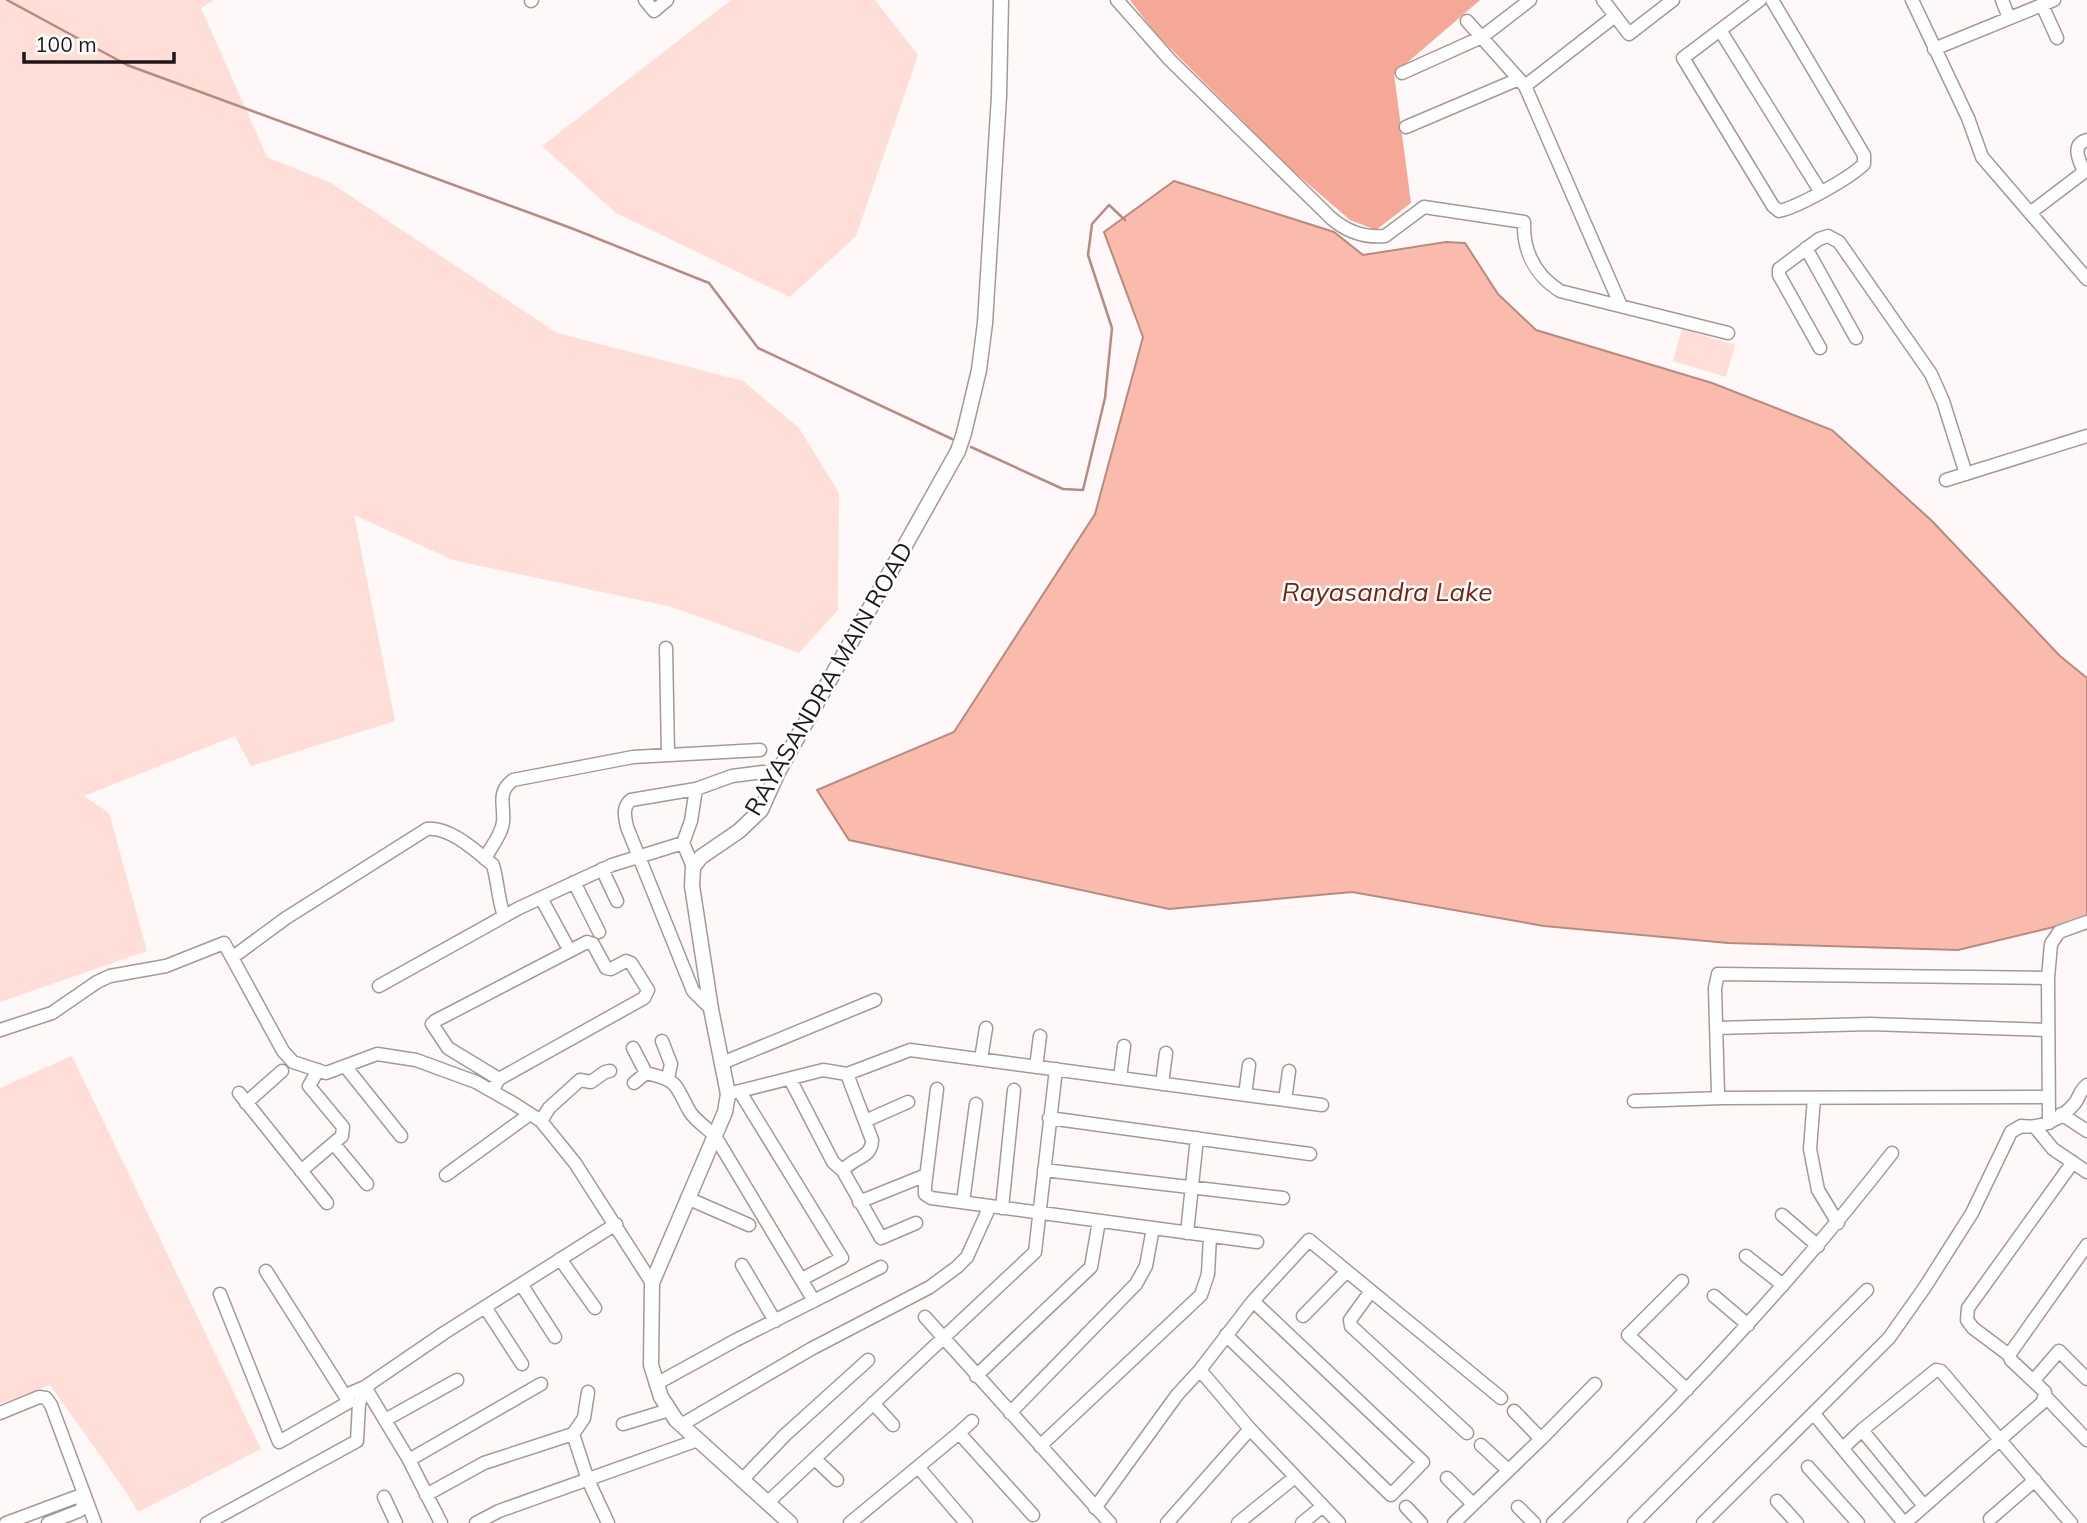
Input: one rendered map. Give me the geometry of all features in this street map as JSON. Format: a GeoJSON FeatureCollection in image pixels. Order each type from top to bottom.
{"type":"FeatureCollection","features":[{"type":"Feature","properties":{"kind":"street"},"geometry":{"type":"LineString","coordinates":[[645,0],[654,11],[667,0]]}},
{"type":"Feature","properties":{"kind":"street","name":"RAYASANDRA MAIN ROAD"},"geometry":{"type":"LineString","coordinates":[[693,867],[701,857],[739,831],[761,810],[778,772],[958,452],[979,370],[985,323],[999,96],[1001,0]]}},
{"type":"Feature","properties":{"kind":"street"},"geometry":{"type":"LineString","coordinates":[[1117,0],[1170,60],[1345,229],[1362,235],[1385,236],[1424,206],[1524,222],[1527,249],[1534,267],[1546,281],[1560,291],[1728,333]]}},
{"type":"Feature","properties":{"kind":"street"},"geometry":{"type":"LineString","coordinates":[[1402,74],[1482,37],[1530,0]]}},
{"type":"Feature","properties":{"kind":"street"},"geometry":{"type":"LineString","coordinates":[[1603,0],[1629,34],[1673,0]]}},
{"type":"Feature","properties":{"kind":"street"},"geometry":{"type":"LineString","coordinates":[[1760,0],[1683,58],[1684,64],[1773,206],[1779,211],[1857,171],[1864,164],[1864,155],[1772,0]]}},
{"type":"Feature","properties":{"kind":"street"},"geometry":{"type":"LineString","coordinates":[[1912,0],[1968,118],[1982,157],[2087,279]]}},
{"type":"Feature","properties":{"kind":"street"},"geometry":{"type":"LineString","coordinates":[[2002,0],[2009,18]]}},
{"type":"Feature","properties":{"kind":"street"},"geometry":{"type":"LineString","coordinates":[[1934,49],[2049,2],[2057,38]]}},
{"type":"Feature","properties":{"kind":"street"},"geometry":{"type":"LineString","coordinates":[[1406,127],[1522,82],[1615,16]]}},
{"type":"Feature","properties":{"kind":"street"},"geometry":{"type":"LineString","coordinates":[[1467,21],[1522,82],[1621,306]]}},
{"type":"Feature","properties":{"kind":"street"},"geometry":{"type":"LineString","coordinates":[[1720,30],[1821,191]]}},
{"type":"Feature","properties":{"kind":"street"},"geometry":{"type":"LineString","coordinates":[[2030,214],[2085,176],[2077,146],[2087,140]]}},
{"type":"Feature","properties":{"kind":"street"},"geometry":{"type":"LineString","coordinates":[[1820,348],[1779,275],[1779,269],[1819,239],[1828,236],[1839,243],[1847,253],[1931,373],[1943,401],[1966,474]]}},
{"type":"Feature","properties":{"kind":"street"},"geometry":{"type":"LineString","coordinates":[[1806,248],[1856,338]]}},
{"type":"Feature","properties":{"kind":"street"},"geometry":{"type":"LineString","coordinates":[[1946,480],[2087,436]]}},
{"type":"Feature","properties":{"kind":"street"},"geometry":{"type":"LineString","coordinates":[[666,648],[668,755]]}},
{"type":"Feature","properties":{"kind":"street"},"geometry":{"type":"LineString","coordinates":[[485,859],[503,823],[500,805],[506,785],[513,780],[633,757],[760,750]]}},
{"type":"Feature","properties":{"kind":"street"},"geometry":{"type":"LineString","coordinates":[[711,1009],[693,991],[627,827],[624,813],[631,800],[696,789],[733,776],[764,772]]}},
{"type":"Feature","properties":{"kind":"street"},"geometry":{"type":"LineString","coordinates":[[696,789],[691,821],[683,843],[693,867],[692,886],[722,1063],[734,1093],[842,1258],[802,1279]]}},
{"type":"Feature","properties":{"kind":"street"},"geometry":{"type":"LineString","coordinates":[[233,957],[297,910],[427,829],[436,827],[493,865],[496,894],[504,916]]}},
{"type":"Feature","properties":{"kind":"street"},"geometry":{"type":"LineString","coordinates":[[379,986],[504,916],[574,882],[603,869],[683,843]]}},
{"type":"Feature","properties":{"kind":"street"},"geometry":{"type":"LineString","coordinates":[[603,869],[617,901]]}},
{"type":"Feature","properties":{"kind":"street"},"geometry":{"type":"LineString","coordinates":[[574,882],[599,932]]}},
{"type":"Feature","properties":{"kind":"street"},"geometry":{"type":"LineString","coordinates":[[541,898],[566,944]]}},
{"type":"Feature","properties":{"kind":"street"},"geometry":{"type":"LineString","coordinates":[[2049,1123],[2048,978],[2051,944],[2059,932],[2087,922]]}},
{"type":"Feature","properties":{"kind":"street"},"geometry":{"type":"LineString","coordinates":[[492,1091],[499,1079],[644,998],[648,990],[631,963],[626,961],[611,969],[606,968],[593,944],[587,942],[432,1024],[448,1048],[499,1079]]}},
{"type":"Feature","properties":{"kind":"street"},"geometry":{"type":"LineString","coordinates":[[0,1030],[52,1013],[110,976],[166,966],[225,943],[283,1051],[293,1062],[326,1073],[377,1054],[416,1060],[492,1091],[535,1117],[575,1163],[652,1283]]}},
{"type":"Feature","properties":{"kind":"street"},"geometry":{"type":"LineString","coordinates":[[1722,1098],[1718,1094],[1715,988],[1718,974],[2048,978]]}},
{"type":"Feature","properties":{"kind":"street"},"geometry":{"type":"LineString","coordinates":[[722,1063],[875,1000]]}},
{"type":"Feature","properties":{"kind":"street"},"geometry":{"type":"LineString","coordinates":[[1716,1027],[1870,1024],[2048,1030]]}},
{"type":"Feature","properties":{"kind":"street"},"geometry":{"type":"LineString","coordinates":[[981,1059],[986,1028]]}},
{"type":"Feature","properties":{"kind":"street"},"geometry":{"type":"LineString","coordinates":[[1036,1066],[1040,1036]]}},
{"type":"Feature","properties":{"kind":"street"},"geometry":{"type":"LineString","coordinates":[[662,1041],[677,1061],[668,1078]]}},
{"type":"Feature","properties":{"kind":"street"},"geometry":{"type":"LineString","coordinates":[[1120,1078],[1124,1046]]}},
{"type":"Feature","properties":{"kind":"street"},"geometry":{"type":"LineString","coordinates":[[439,1069],[448,1048]]}},
{"type":"Feature","properties":{"kind":"street"},"geometry":{"type":"LineString","coordinates":[[633,1048],[646,1073],[668,1078],[681,1091],[693,1115],[715,1136],[814,1301]]}},
{"type":"Feature","properties":{"kind":"street"},"geometry":{"type":"LineString","coordinates":[[734,1093],[823,1070],[847,1074],[910,1050],[1322,1105]]}},
{"type":"Feature","properties":{"kind":"street"},"geometry":{"type":"LineString","coordinates":[[1162,1084],[1166,1052]]}},
{"type":"Feature","properties":{"kind":"street"},"geometry":{"type":"LineString","coordinates":[[1245,1095],[1249,1065]]}},
{"type":"Feature","properties":{"kind":"street"},"geometry":{"type":"LineString","coordinates":[[345,1066],[401,1136]]}},
{"type":"Feature","properties":{"kind":"street"},"geometry":{"type":"LineString","coordinates":[[767,1503],[1035,1252],[1056,1069]]}},
{"type":"Feature","properties":{"kind":"street"},"geometry":{"type":"LineString","coordinates":[[300,1171],[342,1136],[343,1127],[309,1086],[318,1070]]}},
{"type":"Feature","properties":{"kind":"street"},"geometry":{"type":"LineString","coordinates":[[282,1071],[243,1098],[327,1203]]}},
{"type":"Feature","properties":{"kind":"street"},"geometry":{"type":"LineString","coordinates":[[446,1175],[549,1108],[580,1080],[591,1082],[610,1071]]}},
{"type":"Feature","properties":{"kind":"street"},"geometry":{"type":"LineString","coordinates":[[1285,1100],[1289,1071]]}},
{"type":"Feature","properties":{"kind":"street"},"geometry":{"type":"LineString","coordinates":[[634,1083],[646,1073]]}},
{"type":"Feature","properties":{"kind":"street"},"geometry":{"type":"LineString","coordinates":[[843,1171],[847,1165],[869,1153],[872,1147],[872,1140],[847,1074]]}},
{"type":"Feature","properties":{"kind":"street"},"geometry":{"type":"LineString","coordinates":[[790,1079],[833,1162],[843,1171],[881,1238],[915,1223]]}},
{"type":"Feature","properties":{"kind":"street"},"geometry":{"type":"LineString","coordinates":[[1703,1523],[1889,1338],[1972,1213],[2011,1132],[2021,1126],[2035,1127],[2049,1123],[2075,1103],[2082,1088],[2087,1085]]}},
{"type":"Feature","properties":{"kind":"street"},"geometry":{"type":"LineString","coordinates":[[937,1089],[926,1175],[925,1194],[931,1198],[1257,1242]]}},
{"type":"Feature","properties":{"kind":"street"},"geometry":{"type":"LineString","coordinates":[[681,1425],[811,1349],[930,1287],[957,1267],[967,1256],[996,1207],[1014,1090]]}},
{"type":"Feature","properties":{"kind":"street"},"geometry":{"type":"LineString","coordinates":[[734,1093],[652,1283],[651,1365],[656,1384],[669,1410],[681,1425],[790,1523]]}},
{"type":"Feature","properties":{"kind":"street"},"geometry":{"type":"LineString","coordinates":[[1634,1101],[1722,1098],[2049,1097]]}},
{"type":"Feature","properties":{"kind":"street"},"geometry":{"type":"LineString","coordinates":[[1814,1098],[1810,1149],[1818,1190],[1838,1223]]}},
{"type":"Feature","properties":{"kind":"street"},"geometry":{"type":"LineString","coordinates":[[865,1121],[908,1101]]}},
{"type":"Feature","properties":{"kind":"street"},"geometry":{"type":"LineString","coordinates":[[963,1202],[976,1104]]}},
{"type":"Feature","properties":{"kind":"street"},"geometry":{"type":"LineString","coordinates":[[2061,1114],[2087,1131]]}},
{"type":"Feature","properties":{"kind":"street"},"geometry":{"type":"LineString","coordinates":[[1049,1118],[1310,1154]]}},
{"type":"Feature","properties":{"kind":"street"},"geometry":{"type":"LineString","coordinates":[[2035,1127],[2053,1149],[2087,1172]]}},
{"type":"Feature","properties":{"kind":"street"},"geometry":{"type":"LineString","coordinates":[[1187,1233],[1197,1138]]}},
{"type":"Feature","properties":{"kind":"street"},"geometry":{"type":"LineString","coordinates":[[334,1144],[367,1184]]}},
{"type":"Feature","properties":{"kind":"street"},"geometry":{"type":"LineString","coordinates":[[1553,1523],[1687,1390],[1748,1325],[1838,1223],[1892,1153]]}},
{"type":"Feature","properties":{"kind":"street"},"geometry":{"type":"LineString","coordinates":[[2073,1162],[1968,1308],[1967,1320],[1973,1328],[2009,1355],[2087,1440]]}},
{"type":"Feature","properties":{"kind":"street"},"geometry":{"type":"LineString","coordinates":[[1044,1170],[1283,1198]]}},
{"type":"Feature","properties":{"kind":"street"},"geometry":{"type":"LineString","coordinates":[[859,1202],[926,1175]]}},
{"type":"Feature","properties":{"kind":"street"},"geometry":{"type":"LineString","coordinates":[[688,1198],[749,1225]]}},
{"type":"Feature","properties":{"kind":"street"},"geometry":{"type":"LineString","coordinates":[[1782,1215],[1818,1246]]}},
{"type":"Feature","properties":{"kind":"street"},"geometry":{"type":"LineString","coordinates":[[976,1376],[1091,1267],[1099,1221]]}},
{"type":"Feature","properties":{"kind":"street"},"geometry":{"type":"LineString","coordinates":[[346,1395],[365,1387],[616,1224]]}},
{"type":"Feature","properties":{"kind":"street"},"geometry":{"type":"LineString","coordinates":[[1010,1413],[1136,1284],[1146,1266],[1153,1228]]}},
{"type":"Feature","properties":{"kind":"street"},"geometry":{"type":"LineString","coordinates":[[1040,1446],[1201,1295],[1208,1274],[1210,1236]]}},
{"type":"Feature","properties":{"kind":"street"},"geometry":{"type":"LineString","coordinates":[[1095,1508],[1177,1395],[1200,1370],[1253,1301],[1308,1240],[1501,1398]]}},
{"type":"Feature","properties":{"kind":"street"},"geometry":{"type":"LineString","coordinates":[[2009,1355],[2087,1245]]}},
{"type":"Feature","properties":{"kind":"street"},"geometry":{"type":"LineString","coordinates":[[1746,1256],[1783,1285]]}},
{"type":"Feature","properties":{"kind":"street"},"geometry":{"type":"LineString","coordinates":[[561,1259],[595,1308]]}},
{"type":"Feature","properties":{"kind":"street"},"geometry":{"type":"LineString","coordinates":[[742,1265],[775,1321]]}},
{"type":"Feature","properties":{"kind":"street"},"geometry":{"type":"LineString","coordinates":[[656,1384],[881,1267]]}},
{"type":"Feature","properties":{"kind":"street"},"geometry":{"type":"LineString","coordinates":[[220,1294],[279,1442],[349,1402],[266,1271]]}},
{"type":"Feature","properties":{"kind":"street"},"geometry":{"type":"LineString","coordinates":[[1303,1316],[1347,1271]]}},
{"type":"Feature","properties":{"kind":"street"},"geometry":{"type":"LineString","coordinates":[[1682,1282],[1628,1335],[1687,1390]]}},
{"type":"Feature","properties":{"kind":"street"},"geometry":{"type":"LineString","coordinates":[[521,1284],[555,1337]]}},
{"type":"Feature","properties":{"kind":"street"},"geometry":{"type":"LineString","coordinates":[[1634,1523],[1867,1290]]}},
{"type":"Feature","properties":{"kind":"street"},"geometry":{"type":"LineString","coordinates":[[1371,1291],[1350,1320],[1350,1326],[1467,1433]]}},
{"type":"Feature","properties":{"kind":"street"},"geometry":{"type":"LineString","coordinates":[[1714,1296],[1748,1325]]}},
{"type":"Feature","properties":{"kind":"street"},"geometry":{"type":"LineString","coordinates":[[1226,1335],[1391,1494],[1423,1462],[1253,1301]]}},
{"type":"Feature","properties":{"kind":"street"},"geometry":{"type":"LineString","coordinates":[[485,1307],[522,1364]]}},
{"type":"Feature","properties":{"kind":"street"},"geometry":{"type":"LineString","coordinates":[[925,1317],[1110,1523]]}},
{"type":"Feature","properties":{"kind":"street"},"geometry":{"type":"LineString","coordinates":[[2034,1380],[2059,1351],[2087,1379]]}},
{"type":"Feature","properties":{"kind":"street"},"geometry":{"type":"LineString","coordinates":[[742,1480],[785,1435],[867,1360]]}},
{"type":"Feature","properties":{"kind":"street"},"geometry":{"type":"LineString","coordinates":[[1200,1370],[1250,1429],[1339,1523]]}},
{"type":"Feature","properties":{"kind":"street"},"geometry":{"type":"LineString","coordinates":[[1843,1448],[1936,1370],[1947,1376],[2071,1523]]}},
{"type":"Feature","properties":{"kind":"street"},"geometry":{"type":"LineString","coordinates":[[385,1420],[457,1380]]}},
{"type":"Feature","properties":{"kind":"street"},"geometry":{"type":"LineString","coordinates":[[409,1460],[541,1384]]}},
{"type":"Feature","properties":{"kind":"street"},"geometry":{"type":"LineString","coordinates":[[1454,1523],[1595,1384]]}},
{"type":"Feature","properties":{"kind":"street"},"geometry":{"type":"LineString","coordinates":[[365,1387],[409,1460],[441,1523]]}},
{"type":"Feature","properties":{"kind":"street"},"geometry":{"type":"LineString","coordinates":[[207,1523],[357,1441],[359,1404],[365,1387]]}},
{"type":"Feature","properties":{"kind":"street"},"geometry":{"type":"LineString","coordinates":[[426,1495],[484,1463],[573,1434],[584,1418],[588,1392]]}},
{"type":"Feature","properties":{"kind":"street"},"geometry":{"type":"LineString","coordinates":[[1814,1414],[1905,1523],[2043,1402],[2045,1396]]}},
{"type":"Feature","properties":{"kind":"street"},"geometry":{"type":"LineString","coordinates":[[0,1413],[39,1397],[46,1398],[51,1405],[95,1523]]}},
{"type":"Feature","properties":{"kind":"street"},"geometry":{"type":"LineString","coordinates":[[873,1403],[893,1425]]}},
{"type":"Feature","properties":{"kind":"street"},"geometry":{"type":"LineString","coordinates":[[622,1424],[669,1410]]}},
{"type":"Feature","properties":{"kind":"street"},"geometry":{"type":"LineString","coordinates":[[1514,1411],[1541,1438]]}},
{"type":"Feature","properties":{"kind":"street"},"geometry":{"type":"LineString","coordinates":[[850,1523],[972,1421]]}},
{"type":"Feature","properties":{"kind":"street"},"geometry":{"type":"LineString","coordinates":[[1167,1523],[1250,1429]]}},
{"type":"Feature","properties":{"kind":"street"},"geometry":{"type":"LineString","coordinates":[[1862,1430],[1924,1506]]}},
{"type":"Feature","properties":{"kind":"street"},"geometry":{"type":"LineString","coordinates":[[959,1433],[1033,1515]]}},
{"type":"Feature","properties":{"kind":"street"},"geometry":{"type":"LineString","coordinates":[[573,1434],[588,1480],[607,1523]]}},
{"type":"Feature","properties":{"kind":"street"},"geometry":{"type":"LineString","coordinates":[[475,1523],[499,1511],[698,1440]]}},
{"type":"Feature","properties":{"kind":"street"},"geometry":{"type":"LineString","coordinates":[[1481,1445],[1508,1470]]}},
{"type":"Feature","properties":{"kind":"street"},"geometry":{"type":"LineString","coordinates":[[815,1459],[837,1480]]}},
{"type":"Feature","properties":{"kind":"street"},"geometry":{"type":"LineString","coordinates":[[1808,1467],[1857,1523]]}},
{"type":"Feature","properties":{"kind":"street"},"geometry":{"type":"LineString","coordinates":[[919,1468],[966,1523]]}},
{"type":"Feature","properties":{"kind":"street"},"geometry":{"type":"LineString","coordinates":[[1238,1523],[1294,1477]]}},
{"type":"Feature","properties":{"kind":"street"},"geometry":{"type":"LineString","coordinates":[[1447,1478],[1473,1504]]}},
{"type":"Feature","properties":{"kind":"street"},"geometry":{"type":"LineString","coordinates":[[1990,1518],[2035,1480]]}},
{"type":"Feature","properties":{"kind":"street"},"geometry":{"type":"LineString","coordinates":[[6,1523],[76,1497],[87,1503]]}},
{"type":"Feature","properties":{"kind":"street"},"geometry":{"type":"LineString","coordinates":[[384,1497],[393,1522]]}},
{"type":"Feature","properties":{"kind":"street"},"geometry":{"type":"LineString","coordinates":[[1777,1501],[1797,1523]]}},
{"type":"Feature","properties":{"kind":"street"},"geometry":{"type":"LineString","coordinates":[[48,1523],[79,1511],[87,1503]]}},
{"type":"Feature","properties":{"kind":"street"},"geometry":{"type":"LineString","coordinates":[[1302,1523],[1322,1506]]}},
{"type":"Feature","properties":{"kind":"street"},"geometry":{"type":"LineString","coordinates":[[1406,1507],[1421,1523]]}},
{"type":"Feature","properties":{"kind":"street"},"geometry":{"type":"LineString","coordinates":[[1518,1507],[1534,1523]]}},
{"type":"Feature","properties":{"kind":"shaded area"},"geometry":{"type":"Polygon","coordinates":[[[0,0],[214,0],[201,8],[267,157],[331,183],[557,333],[743,381],[799,428],[839,493],[838,610],[799,653],[672,607],[453,560],[354,515],[395,721],[251,766],[235,736],[84,796],[109,813],[147,951],[0,1002],[0,0]]]}},
{"type":"Feature","properties":{"kind":"shaded area"},"geometry":{"type":"Polygon","coordinates":[[[731,0],[875,0],[918,55],[856,236],[790,297],[616,213],[542,146],[731,0]]]}},
{"type":"Feature","properties":{"kind":"shaded area"},"geometry":{"type":"Polygon","coordinates":[[[1130,0],[1480,0],[1394,74],[1411,203],[1376,230],[1350,220],[1292,170],[1155,33],[1130,0]]]}},
{"type":"Feature","properties":{"kind":"shaded area"},"geometry":{"type":"Polygon","coordinates":[[[1682,329],[1735,345],[1726,377],[1673,361],[1682,329]]]}},
{"type":"Feature","properties":{"kind":"shaded area"},"geometry":{"type":"Polygon","coordinates":[[[72,1056],[261,1449],[138,1512],[50,1385],[0,1404],[0,1088],[72,1056]]]}},
{"type":"Feature","properties":{"kind":"water","name":"Rayasandra Lake"},"geometry":{"type":"Polygon","coordinates":[[[1174,181],[1334,232],[1363,255],[1446,242],[1465,243],[1498,294],[1536,330],[1712,383],[1832,430],[1932,521],[2060,656],[2087,678],[2087,919],[1958,950],[1728,943],[1544,926],[1352,892],[1169,909],[849,840],[817,790],[954,732],[1095,514],[1143,337],[1104,232],[1174,181]]]}},
{"type":"Feature","properties":{"kind":"waterway"},"geometry":{"type":"LineString","coordinates":[[7,0],[127,65],[571,228],[709,283],[758,348],[952,439]]}},
{"type":"Feature","properties":{"kind":"waterway"},"geometry":{"type":"LineString","coordinates":[[971,447],[1063,489],[1083,490],[1105,398],[1112,328],[1088,255],[1092,224],[1109,205],[1125,220]]}}]}
